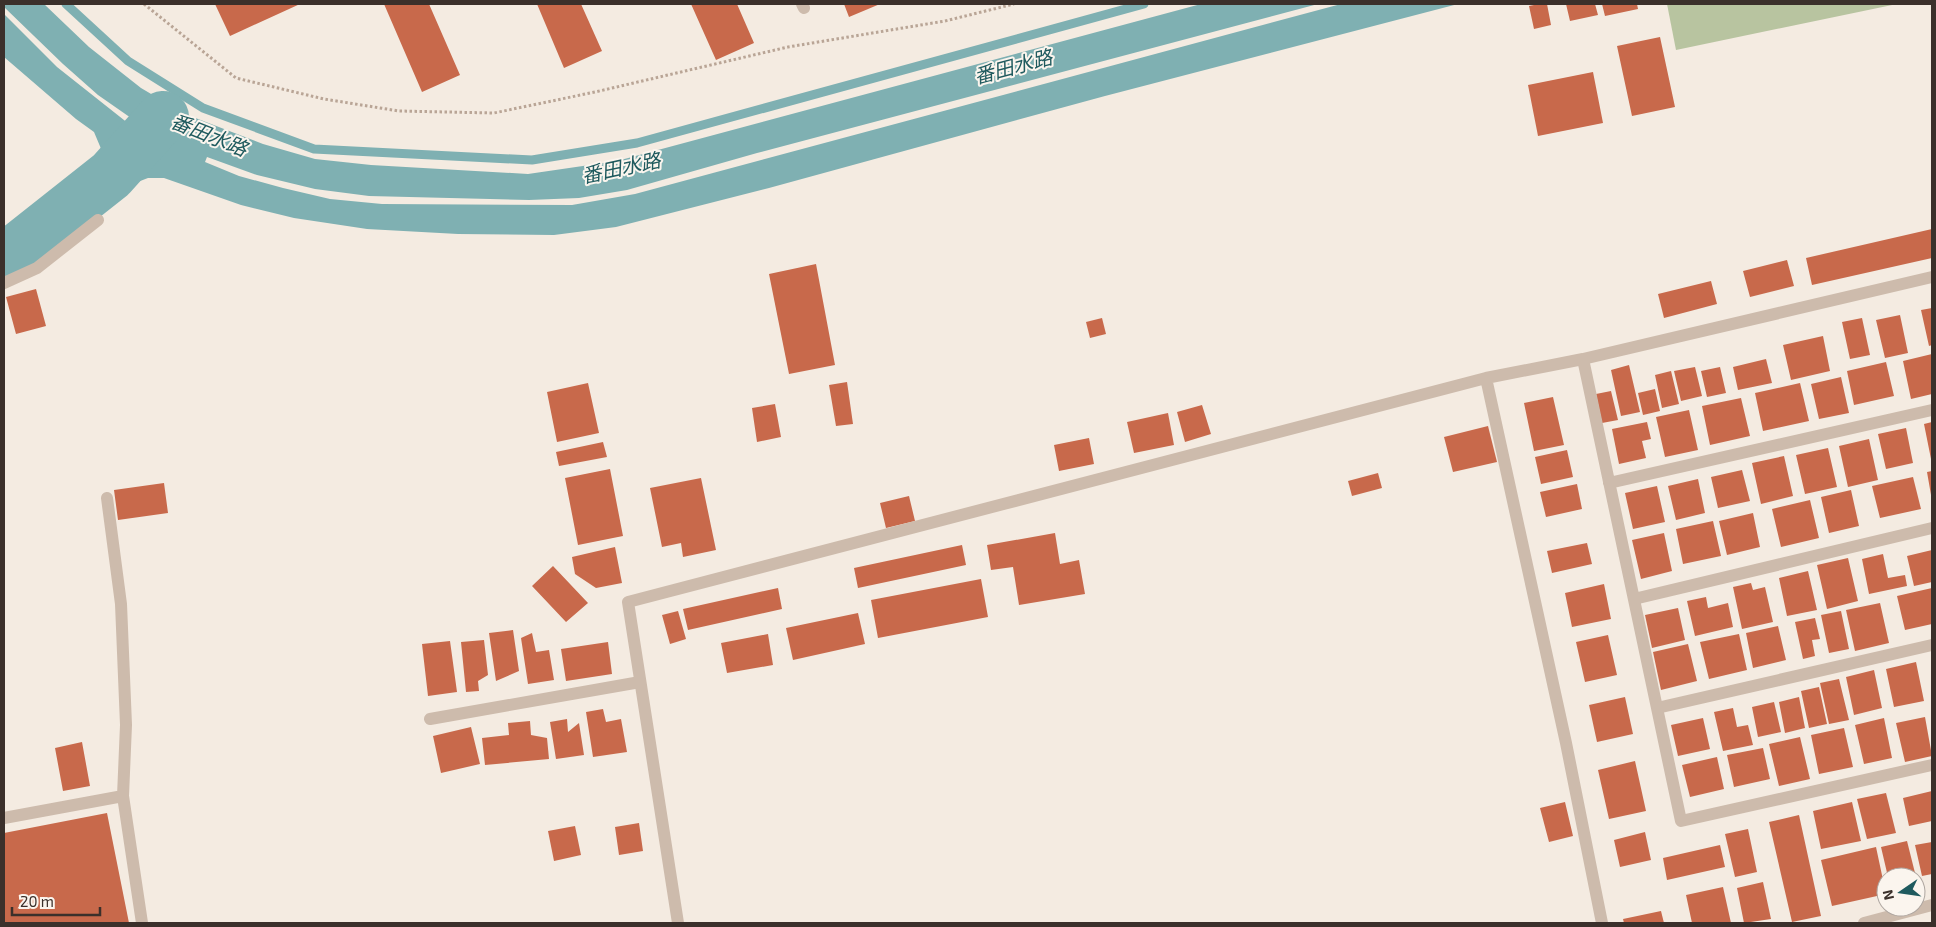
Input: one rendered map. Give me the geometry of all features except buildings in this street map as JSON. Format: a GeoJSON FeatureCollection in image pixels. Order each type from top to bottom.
{"type":"FeatureCollection","features":[{"type":"Feature","properties":{"kind":"street"},"geometry":{"type":"LineString","coordinates":[[4,283],[37,268],[98,220]]}},
{"type":"Feature","properties":{"kind":"street"},"geometry":{"type":"LineString","coordinates":[[678,923],[628,602],[1486,378],[1583,359],[1932,277]]}},
{"type":"Feature","properties":{"kind":"street"},"geometry":{"type":"LineString","coordinates":[[1583,359],[1681,821],[1932,765]]}},
{"type":"Feature","properties":{"kind":"street"},"geometry":{"type":"LineString","coordinates":[[1486,378],[1564,733],[1602,923]]}},
{"type":"Feature","properties":{"kind":"street"},"geometry":{"type":"LineString","coordinates":[[1609,483],[1932,410]]}},
{"type":"Feature","properties":{"kind":"street"},"geometry":{"type":"LineString","coordinates":[[107,498],[120,604],[126,725],[123,796],[142,923]]}},
{"type":"Feature","properties":{"kind":"street"},"geometry":{"type":"LineString","coordinates":[[1634,599],[1932,528]]}},
{"type":"Feature","properties":{"kind":"street"},"geometry":{"type":"LineString","coordinates":[[1657,708],[1932,645]]}},
{"type":"Feature","properties":{"kind":"street"},"geometry":{"type":"LineString","coordinates":[[430,719],[640,682]]}},
{"type":"Feature","properties":{"kind":"street"},"geometry":{"type":"LineString","coordinates":[[4,818],[123,796]]}},
{"type":"Feature","properties":{"kind":"street"},"geometry":{"type":"LineString","coordinates":[[1871,922],[1932,905]]}},
{"type":"Feature","properties":{"kind":"path"},"geometry":{"type":"LineString","coordinates":[[144,4],[236,78],[324,99],[399,110],[494,113],[788,48],[945,21],[1014,4]]}},
{"type":"Feature","properties":{"kind":"green space"},"geometry":{"type":"Polygon","coordinates":[[[1667,4],[1897,4],[1676,50],[1667,4]]]}},
{"type":"Feature","properties":{"kind":"water","name":"番田水路"},"geometry":{"type":"Polygon","coordinates":[[[4,4],[44,4],[89,47],[141,88],[185,114],[263,144],[315,159],[371,165],[528,174],[617,161],[1201,4],[1318,4],[757,153],[627,190],[579,198],[529,200],[369,196],[315,189],[257,175],[207,157],[205,162],[239,176],[330,199],[382,204],[572,205],[635,194],[1341,4],[1458,4],[1105,96],[769,188],[616,227],[554,235],[458,234],[367,229],[294,218],[241,205],[164,178],[148,178],[135,183],[117,158],[102,151],[94,132],[76,119],[4,57],[4,14],[57,67],[129,124],[131,118],[98,95],[63,64],[4,7],[4,4]]]}},
{"type":"Feature","properties":{"kind":"waterway","name":"番田水路"},"geometry":{"type":"LineString","coordinates":[[66,4],[128,61],[203,108],[314,149],[532,160],[637,143],[1144,4]]}},
{"type":"Feature","properties":{"kind":"waterway","name":"番田水路"},"geometry":{"type":"LineString","coordinates":[[4,255],[20,247],[111,175],[163,117]]}}]}
